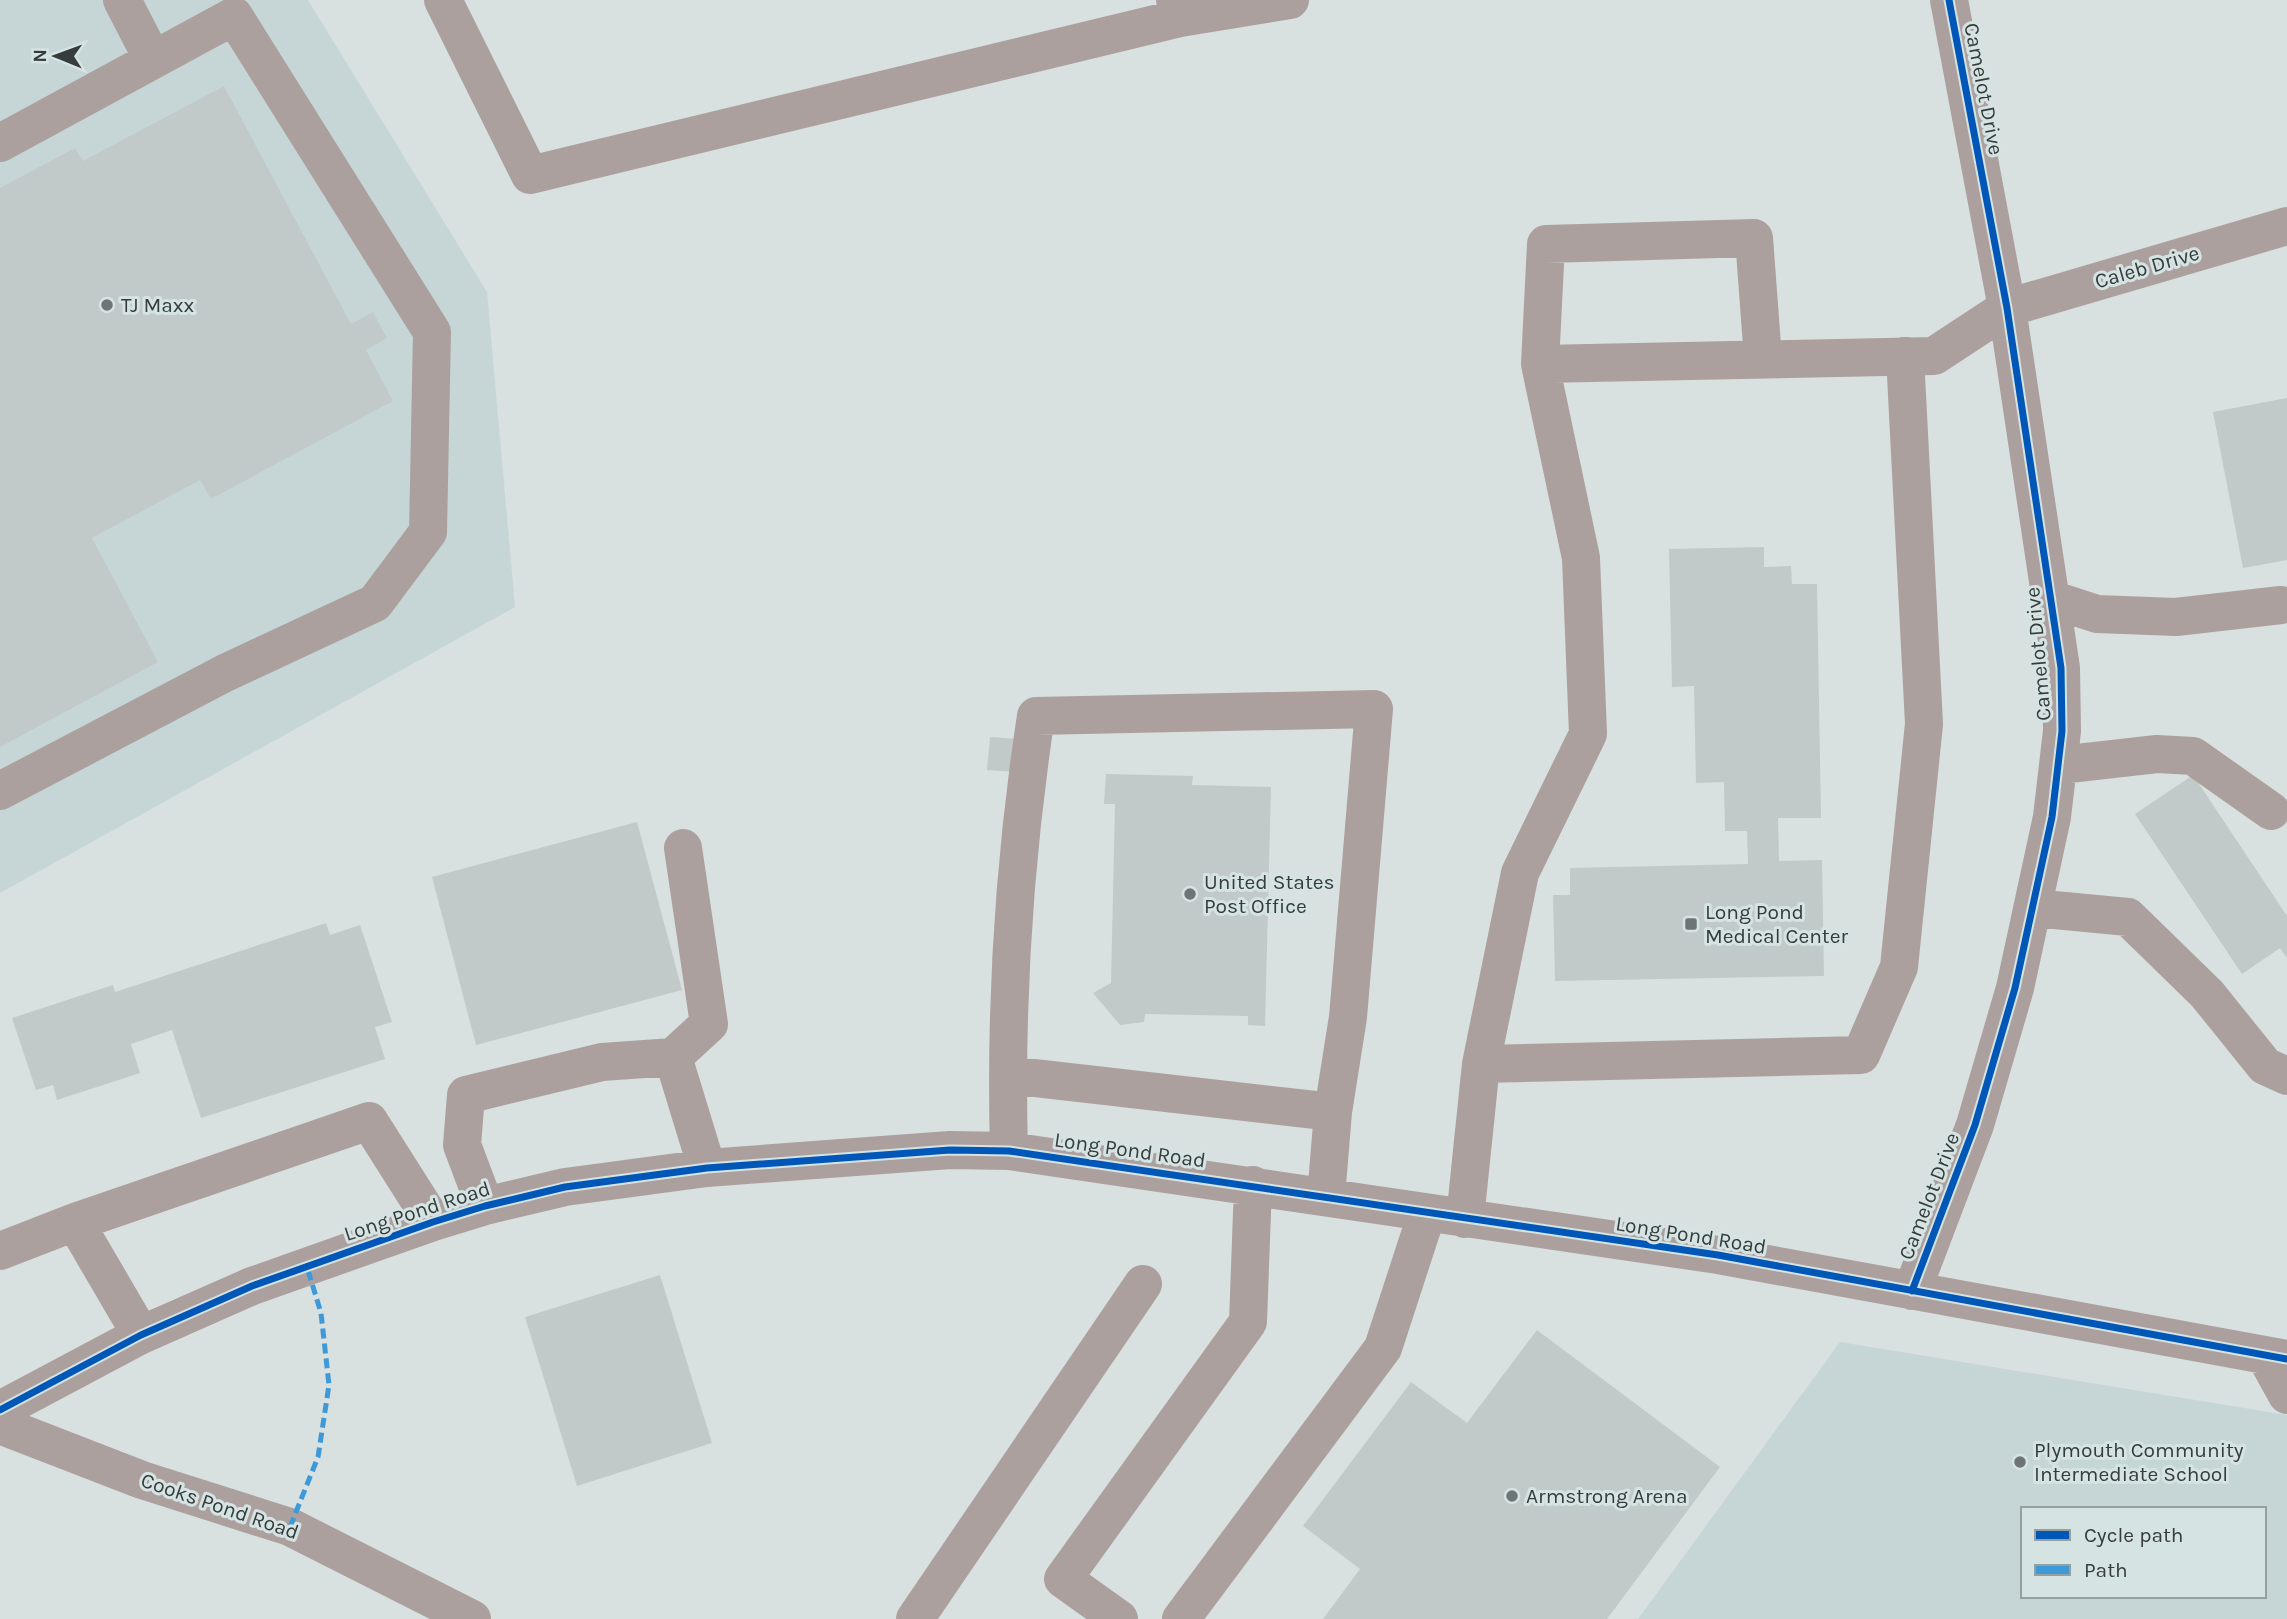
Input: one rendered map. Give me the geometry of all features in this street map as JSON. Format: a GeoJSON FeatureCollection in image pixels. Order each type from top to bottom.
{"type":"FeatureCollection","features":[{"type":"Feature","properties":{"kind":"street"},"geometry":{"type":"LineString","coordinates":[[122,0],[153,60]]}},
{"type":"Feature","properties":{"kind":"street"},"geometry":{"type":"LineString","coordinates":[[443,0],[530,175],[1178,9],[1290,0]]}},
{"type":"Feature","properties":{"kind":"street","name":"Camelot Drive"},"geometry":{"type":"LineString","coordinates":[[1912,1291],[1975,1125],[2015,988],[2052,817],[2060,765],[2063,704],[2061,668],[2007,308],[1949,0]]}},
{"type":"Feature","properties":{"kind":"street"},"geometry":{"type":"LineString","coordinates":[[0,143],[234,16],[432,332],[428,532],[376,603],[225,673],[0,790]]}},
{"type":"Feature","properties":{"kind":"street","name":"Caleb Drive"},"geometry":{"type":"LineString","coordinates":[[1540,364],[1934,356],[2007,308],[2287,226]]}},
{"type":"Feature","properties":{"kind":"street"},"geometry":{"type":"LineString","coordinates":[[1465,1219],[1481,1064],[1520,873],[1588,734],[1581,558],[1540,364],[1546,244],[1754,238],[1763,359]]}},
{"type":"Feature","properties":{"kind":"street"},"geometry":{"type":"LineString","coordinates":[[1481,1064],[1861,1055],[1899,967],[1924,724],[1905,356]]}},
{"type":"Feature","properties":{"kind":"street"},"geometry":{"type":"LineString","coordinates":[[2051,598],[2097,614],[2176,617],[2281,605]]}},
{"type":"Feature","properties":{"kind":"street"},"geometry":{"type":"LineString","coordinates":[[1009,1151],[1010,955],[1026,782],[1036,716],[1374,709],[1348,1017],[1334,1112],[1326,1197]]}},
{"type":"Feature","properties":{"kind":"street"},"geometry":{"type":"LineString","coordinates":[[2060,765],[2157,754],[2193,756],[2271,811]]}},
{"type":"Feature","properties":{"kind":"street"},"geometry":{"type":"LineString","coordinates":[[485,1206],[462,1145],[466,1095],[602,1062],[673,1058],[709,1024],[683,848]]}},
{"type":"Feature","properties":{"kind":"street"},"geometry":{"type":"LineString","coordinates":[[2033,908],[2128,917],[2207,994],[2265,1066],[2287,1076]]}},
{"type":"Feature","properties":{"kind":"street"},"geometry":{"type":"LineString","coordinates":[[673,1058],[707,1168]]}},
{"type":"Feature","properties":{"kind":"street"},"geometry":{"type":"LineString","coordinates":[[1008,1075],[1334,1112]]}},
{"type":"Feature","properties":{"kind":"street"},"geometry":{"type":"LineString","coordinates":[[0,1251],[75,1222],[369,1121],[433,1222]]}},
{"type":"Feature","properties":{"kind":"street","name":"Long Pond Road"},"geometry":{"type":"LineString","coordinates":[[0,1410],[141,1335],[252,1286],[485,1206],[565,1187],[707,1168],[950,1150],[1009,1151],[1718,1255],[2276,1357]]}},
{"type":"Feature","properties":{"kind":"street"},"geometry":{"type":"LineString","coordinates":[[1119,1619],[1063,1579],[1248,1322],[1253,1185]]}},
{"type":"Feature","properties":{"kind":"street"},"geometry":{"type":"LineString","coordinates":[[1181,1619],[1383,1348],[1427,1213]]}},
{"type":"Feature","properties":{"kind":"street"},"geometry":{"type":"LineString","coordinates":[[75,1222],[141,1335]]}},
{"type":"Feature","properties":{"kind":"street"},"geometry":{"type":"LineString","coordinates":[[915,1619],[1143,1284]]}},
{"type":"Feature","properties":{"kind":"street"},"geometry":{"type":"LineString","coordinates":[[2276,1357],[2287,1395]]}},
{"type":"Feature","properties":{"kind":"street","name":"Cooks Pond Road"},"geometry":{"type":"LineString","coordinates":[[0,1425],[142,1480],[290,1527],[472,1619]]}},
{"type":"Feature","properties":{"kind":"shaded area"},"geometry":{"type":"Polygon","coordinates":[[[0,0],[308,0],[487,292],[515,607],[0,893],[0,0]]]}},
{"type":"Feature","properties":{"kind":"shaded area","name":"Plymouth Community Intermediate School"},"geometry":{"type":"Polygon","coordinates":[[[1840,1342],[2287,1415],[2287,1619],[1638,1619],[1840,1342]]]}},
{"type":"Feature","properties":{"kind":"building"},"geometry":{"type":"Polygon","coordinates":[[[224,86],[351,324],[373,312],[387,338],[366,350],[393,401],[211,499],[200,480],[92,538],[158,662],[0,747],[0,188],[75,148],[83,161],[224,86]]]}},
{"type":"Feature","properties":{"kind":"building"},"geometry":{"type":"Polygon","coordinates":[[[2287,398],[2287,560],[2243,568],[2213,412],[2287,398]]]}},
{"type":"Feature","properties":{"kind":"building"},"geometry":{"type":"Polygon","coordinates":[[[1764,547],[1764,567],[1791,566],[1792,584],[1817,584],[1821,818],[1778,818],[1779,861],[1822,860],[1824,976],[1555,981],[1553,895],[1570,895],[1570,868],[1748,864],[1747,831],[1725,831],[1724,782],[1696,783],[1694,686],[1672,687],[1669,549],[1764,547]]]}},
{"type":"Feature","properties":{"kind":"building"},"geometry":{"type":"Polygon","coordinates":[[[990,737],[1018,739],[1015,772],[987,770],[990,737]]]}},
{"type":"Feature","properties":{"kind":"building","name":"United States Post Office"},"geometry":{"type":"Polygon","coordinates":[[[1106,774],[1193,776],[1192,785],[1271,787],[1265,1026],[1248,1025],[1248,1016],[1145,1014],[1144,1022],[1120,1025],[1093,993],[1111,983],[1115,804],[1104,804],[1106,774]]]}},
{"type":"Feature","properties":{"kind":"building"},"geometry":{"type":"Polygon","coordinates":[[[2193,775],[2287,916],[2287,958],[2280,948],[2242,974],[2135,814],[2193,775]]]}},
{"type":"Feature","properties":{"kind":"building"},"geometry":{"type":"Polygon","coordinates":[[[637,822],[682,990],[476,1045],[432,877],[637,822]]]}},
{"type":"Feature","properties":{"kind":"building"},"geometry":{"type":"Polygon","coordinates":[[[326,923],[330,935],[360,925],[392,1022],[375,1027],[385,1059],[201,1118],[172,1030],[131,1044],[140,1073],[57,1100],[53,1085],[36,1090],[12,1018],[113,985],[115,992],[326,923]]]}},
{"type":"Feature","properties":{"kind":"building"},"geometry":{"type":"Polygon","coordinates":[[[660,1275],[712,1443],[577,1486],[525,1317],[660,1275]]]}},
{"type":"Feature","properties":{"kind":"building","name":"Armstrong Arena"},"geometry":{"type":"Polygon","coordinates":[[[1537,1330],[1720,1467],[1607,1619],[1323,1619],[1360,1569],[1303,1526],[1411,1382],[1467,1423],[1537,1330]]]}},
{"type":"Feature","properties":{"kind":"marked path"},"geometry":{"type":"LineString","coordinates":[[290,1527],[318,1457],[329,1385],[321,1313],[307,1267]]}},
{"type":"Feature","properties":{"kind":"cycle path"},"geometry":{"type":"LineString","coordinates":[[1912,1291],[1975,1125],[2015,988],[2052,817],[2062,731],[2061,668],[2007,308],[1949,0]]}},
{"type":"Feature","properties":{"kind":"cycle path"},"geometry":{"type":"LineString","coordinates":[[0,1410],[141,1335],[252,1286],[485,1206],[565,1187],[707,1168],[950,1150],[1009,1151],[1718,1255],[2287,1359]]}},
{"type":"Feature","properties":{"kind":"place","name":"TJ Maxx"},"geometry":{"type":"Point","coordinates":[107,305]}},
{"type":"Feature","properties":{"kind":"place","name":"United States Post Office"},"geometry":{"type":"Point","coordinates":[1190,894]}},
{"type":"Feature","properties":{"kind":"place","name":"Long Pond Medical Center"},"geometry":{"type":"Point","coordinates":[1691,924]}},
{"type":"Feature","properties":{"kind":"place","name":"Plymouth Community Intermediate School"},"geometry":{"type":"Point","coordinates":[2020,1462]}},
{"type":"Feature","properties":{"kind":"place","name":"Armstrong Arena"},"geometry":{"type":"Point","coordinates":[1512,1496]}}]}
